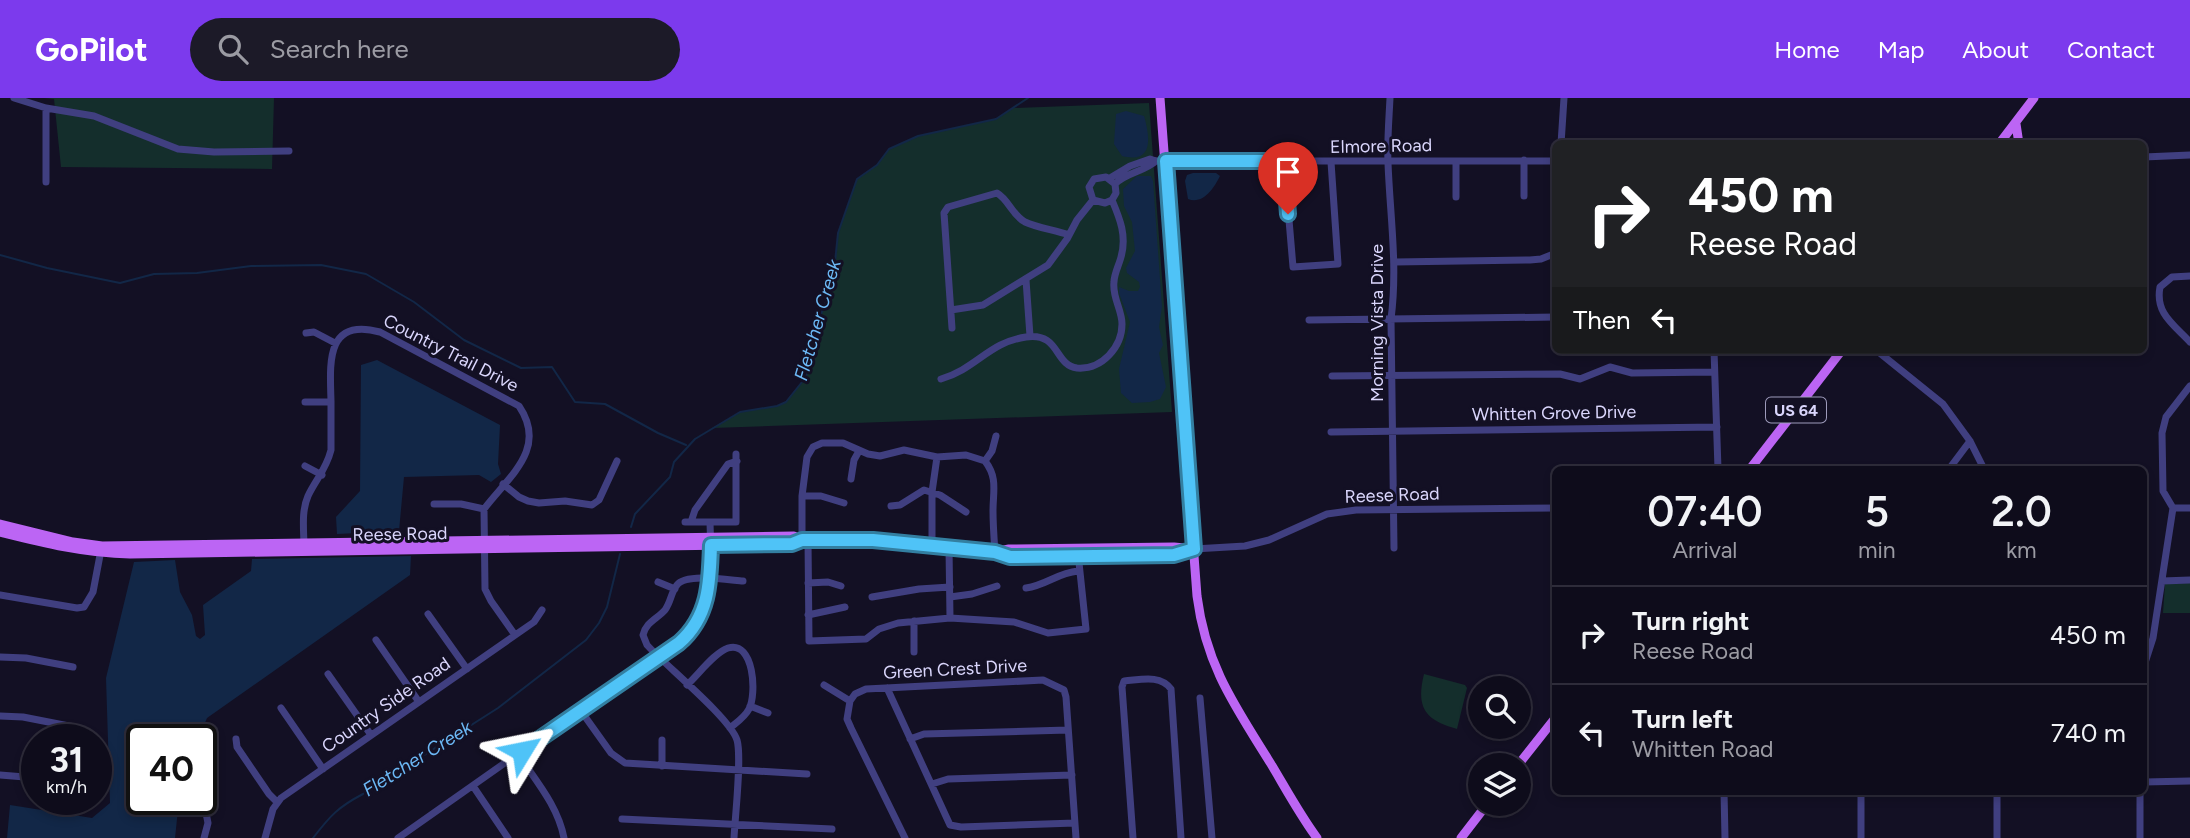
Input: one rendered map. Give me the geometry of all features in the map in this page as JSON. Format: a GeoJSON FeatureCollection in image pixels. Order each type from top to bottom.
{"type":"FeatureCollection","features":[{"type":"Feature","properties":{"kind":"main road"},"geometry":{"type":"LineString","coordinates":[[1160,98],[1161,161],[1203,634],[1230,700],[1313,837]]}},
{"type":"Feature","properties":{"kind":"main road"},"geometry":{"type":"LineString","coordinates":[[2002,140],[2034,98]]}},
{"type":"Feature","properties":{"kind":"main road"},"geometry":{"type":"LineString","coordinates":[[2016,124],[2018,140]]}},
{"type":"Feature","properties":{"kind":"main road","name":"US 64"},"geometry":{"type":"LineString","coordinates":[[1752,466],[1839,354]]}},
{"type":"Feature","properties":{"kind":"main road","name":"Reese Road"},"geometry":{"type":"LineString","coordinates":[[0,524],[101,550]]}},
{"type":"Feature","properties":{"kind":"main road","name":"Reese Road"},"geometry":{"type":"LineString","coordinates":[[0,532],[72,549],[101,550],[711,542],[793,536],[805,540],[873,540],[995,552],[1009,549],[1078,553],[1174,547],[1194,549]]}},
{"type":"Feature","properties":{"kind":"main road"},"geometry":{"type":"LineString","coordinates":[[1528,753],[1552,722]]}},
{"type":"Feature","properties":{"kind":"main road"},"geometry":{"type":"LineString","coordinates":[[1461,838],[1478,816]]}},
{"type":"Feature","properties":{"kind":"street"},"geometry":{"type":"LineString","coordinates":[[14,98],[46,108],[94,116],[178,149],[214,152],[289,151]]}},
{"type":"Feature","properties":{"kind":"street","name":"Morning Vista Drive"},"geometry":{"type":"LineString","coordinates":[[1390,98],[1387,161],[1395,262],[1391,319],[1394,548]]}},
{"type":"Feature","properties":{"kind":"street"},"geometry":{"type":"LineString","coordinates":[[1561,140],[1564,98]]}},
{"type":"Feature","properties":{"kind":"street"},"geometry":{"type":"LineString","coordinates":[[46,108],[46,181]]}},
{"type":"Feature","properties":{"kind":"street"},"geometry":{"type":"LineString","coordinates":[[2147,157],[2190,155]]}},
{"type":"Feature","properties":{"kind":"street"},"geometry":{"type":"LineString","coordinates":[[1524,160],[1524,196]]}},
{"type":"Feature","properties":{"kind":"street"},"geometry":{"type":"LineString","coordinates":[[1113,181],[1116,193],[1112,200],[1105,204],[1093,200],[1089,192],[1091,183],[1102,176],[1113,181],[1161,161]]}},
{"type":"Feature","properties":{"kind":"street","name":"Elmore Road"},"geometry":{"type":"LineString","coordinates":[[1161,161],[1552,161]]}},
{"type":"Feature","properties":{"kind":"street"},"geometry":{"type":"LineString","coordinates":[[1284,161],[1293,267],[1338,264],[1331,162]]}},
{"type":"Feature","properties":{"kind":"street"},"geometry":{"type":"LineString","coordinates":[[1456,161],[1456,197]]}},
{"type":"Feature","properties":{"kind":"street"},"geometry":{"type":"LineString","coordinates":[[952,328],[944,214],[948,207],[998,193],[1010,209],[1026,222],[1069,235]]}},
{"type":"Feature","properties":{"kind":"street"},"geometry":{"type":"LineString","coordinates":[[951,310],[983,305],[1048,265],[1093,200]]}},
{"type":"Feature","properties":{"kind":"street"},"geometry":{"type":"LineString","coordinates":[[941,379],[970,367],[997,346],[1030,336],[1049,341],[1064,361],[1077,368],[1093,366],[1114,350],[1122,323],[1114,282],[1124,243],[1121,219],[1112,200]]}},
{"type":"Feature","properties":{"kind":"street"},"geometry":{"type":"LineString","coordinates":[[1395,262],[1530,260],[1552,254]]}},
{"type":"Feature","properties":{"kind":"street"},"geometry":{"type":"LineString","coordinates":[[2190,276],[2172,277],[2160,286],[2157,300],[2162,311],[2190,342]]}},
{"type":"Feature","properties":{"kind":"street"},"geometry":{"type":"LineString","coordinates":[[1026,280],[1030,336]]}},
{"type":"Feature","properties":{"kind":"street"},"geometry":{"type":"LineString","coordinates":[[1309,320],[1552,317]]}},
{"type":"Feature","properties":{"kind":"street","name":"Country Trail Drive"},"geometry":{"type":"LineString","coordinates":[[335,344],[340,337],[353,330],[365,328],[380,332],[519,406],[528,419],[530,436],[527,452],[520,466],[484,509]]}},
{"type":"Feature","properties":{"kind":"street"},"geometry":{"type":"LineString","coordinates":[[304,547],[304,509],[309,495],[322,475],[331,450],[330,364],[335,344],[314,332],[306,333]]}},
{"type":"Feature","properties":{"kind":"street"},"geometry":{"type":"LineString","coordinates":[[1714,354],[1718,466]]}},
{"type":"Feature","properties":{"kind":"street"},"geometry":{"type":"LineString","coordinates":[[1881,354],[1943,404],[1970,441],[1982,466]]}},
{"type":"Feature","properties":{"kind":"street"},"geometry":{"type":"LineString","coordinates":[[1332,376],[1560,373],[1580,379],[1610,366],[1632,373],[1714,372]]}},
{"type":"Feature","properties":{"kind":"street"},"geometry":{"type":"LineString","coordinates":[[2147,657],[2153,638],[2173,508],[2163,491],[2162,433],[2166,417],[2190,386]]}},
{"type":"Feature","properties":{"kind":"street"},"geometry":{"type":"LineString","coordinates":[[305,402],[331,402]]}},
{"type":"Feature","properties":{"kind":"street","name":"Whitten Grove Drive"},"geometry":{"type":"LineString","coordinates":[[1331,432],[1717,426]]}},
{"type":"Feature","properties":{"kind":"street"},"geometry":{"type":"LineString","coordinates":[[985,461],[992,451],[996,436]]}},
{"type":"Feature","properties":{"kind":"street"},"geometry":{"type":"LineString","coordinates":[[1951,466],[1970,441]]}},
{"type":"Feature","properties":{"kind":"street"},"geometry":{"type":"LineString","coordinates":[[995,552],[995,481],[992,470],[985,461],[966,455],[937,457],[904,450],[880,456],[859,451],[843,443],[822,443],[813,447],[807,457],[802,496],[808,583],[808,640],[866,639],[879,629],[898,623],[950,618],[1014,622],[1048,633],[1086,629],[1078,553]]}},
{"type":"Feature","properties":{"kind":"street"},"geometry":{"type":"LineString","coordinates":[[851,479],[854,460],[859,451]]}},
{"type":"Feature","properties":{"kind":"street"},"geometry":{"type":"LineString","coordinates":[[737,457],[736,522],[710,522],[688,522],[728,464],[737,457]]}},
{"type":"Feature","properties":{"kind":"street"},"geometry":{"type":"LineString","coordinates":[[932,546],[932,492],[937,457]]}},
{"type":"Feature","properties":{"kind":"street"},"geometry":{"type":"LineString","coordinates":[[503,484],[528,501],[565,501],[592,505],[599,500],[617,461]]}},
{"type":"Feature","properties":{"kind":"street"},"geometry":{"type":"LineString","coordinates":[[305,466],[322,475]]}},
{"type":"Feature","properties":{"kind":"street"},"geometry":{"type":"LineString","coordinates":[[891,506],[900,505],[924,490],[966,512]]}},
{"type":"Feature","properties":{"kind":"street"},"geometry":{"type":"LineString","coordinates":[[802,496],[821,496],[844,503]]}},
{"type":"Feature","properties":{"kind":"street"},"geometry":{"type":"LineString","coordinates":[[434,504],[461,504],[484,509],[487,594],[515,635]]}},
{"type":"Feature","properties":{"kind":"street","name":"Reese Road"},"geometry":{"type":"LineString","coordinates":[[1194,549],[1245,546],[1270,540],[1327,514],[1393,509],[1552,508]]}},
{"type":"Feature","properties":{"kind":"street"},"geometry":{"type":"LineString","coordinates":[[2173,508],[2190,508]]}},
{"type":"Feature","properties":{"kind":"street"},"geometry":{"type":"LineString","coordinates":[[398,838],[683,639],[698,621],[706,603],[710,579],[710,522]]}},
{"type":"Feature","properties":{"kind":"street"},"geometry":{"type":"LineString","coordinates":[[949,548],[950,618]]}},
{"type":"Feature","properties":{"kind":"street"},"geometry":{"type":"LineString","coordinates":[[0,595],[85,609],[93,592],[101,550]]}},
{"type":"Feature","properties":{"kind":"street"},"geometry":{"type":"LineString","coordinates":[[1026,588],[1045,584],[1064,572],[1079,571]]}},
{"type":"Feature","properties":{"kind":"street"},"geometry":{"type":"LineString","coordinates":[[734,838],[738,743],[730,729],[641,639],[646,626],[665,610],[675,589],[684,579],[743,581]]}},
{"type":"Feature","properties":{"kind":"street"},"geometry":{"type":"LineString","coordinates":[[2162,581],[2190,580]]}},
{"type":"Feature","properties":{"kind":"street"},"geometry":{"type":"LineString","coordinates":[[658,582],[675,589]]}},
{"type":"Feature","properties":{"kind":"street"},"geometry":{"type":"LineString","coordinates":[[808,583],[828,582],[841,586]]}},
{"type":"Feature","properties":{"kind":"street"},"geometry":{"type":"LineString","coordinates":[[950,597],[997,586]]}},
{"type":"Feature","properties":{"kind":"street"},"geometry":{"type":"LineString","coordinates":[[872,597],[950,587]]}},
{"type":"Feature","properties":{"kind":"street"},"geometry":{"type":"LineString","coordinates":[[808,615],[845,607]]}},
{"type":"Feature","properties":{"kind":"street","name":"Country Side Road"},"geometry":{"type":"LineString","coordinates":[[277,802],[536,620],[542,610]]}},
{"type":"Feature","properties":{"kind":"street"},"geometry":{"type":"LineString","coordinates":[[429,614],[467,669]]}},
{"type":"Feature","properties":{"kind":"street"},"geometry":{"type":"LineString","coordinates":[[914,621],[915,652]]}},
{"type":"Feature","properties":{"kind":"street"},"geometry":{"type":"LineString","coordinates":[[736,648],[739,639]]}},
{"type":"Feature","properties":{"kind":"street"},"geometry":{"type":"LineString","coordinates":[[376,640],[419,702]]}},
{"type":"Feature","properties":{"kind":"street"},"geometry":{"type":"LineString","coordinates":[[687,685],[727,648],[736,648],[745,656],[752,670],[750,706],[730,729]]}},
{"type":"Feature","properties":{"kind":"street"},"geometry":{"type":"LineString","coordinates":[[0,657],[26,658],[73,667]]}},
{"type":"Feature","properties":{"kind":"street"},"geometry":{"type":"LineString","coordinates":[[328,674],[371,735]]}},
{"type":"Feature","properties":{"kind":"street"},"geometry":{"type":"LineString","coordinates":[[1133,838],[1122,687],[1124,681],[1156,679],[1171,689],[1181,838]]}},
{"type":"Feature","properties":{"kind":"street","name":"Green Crest Drive"},"geometry":{"type":"LineString","coordinates":[[850,701],[855,694],[866,689],[1043,680],[1064,690],[1068,730]]}},
{"type":"Feature","properties":{"kind":"street"},"geometry":{"type":"LineString","coordinates":[[824,685],[850,701],[847,719],[905,838]]}},
{"type":"Feature","properties":{"kind":"street"},"geometry":{"type":"LineString","coordinates":[[887,688],[950,825],[1075,823]]}},
{"type":"Feature","properties":{"kind":"street"},"geometry":{"type":"LineString","coordinates":[[1200,698],[1212,838]]}},
{"type":"Feature","properties":{"kind":"street"},"geometry":{"type":"LineString","coordinates":[[750,706],[768,713]]}},
{"type":"Feature","properties":{"kind":"street"},"geometry":{"type":"LineString","coordinates":[[281,708],[323,769]]}},
{"type":"Feature","properties":{"kind":"street"},"geometry":{"type":"LineString","coordinates":[[581,711],[611,753],[629,764],[807,774]]}},
{"type":"Feature","properties":{"kind":"street"},"geometry":{"type":"LineString","coordinates":[[0,716],[20,716],[59,724]]}},
{"type":"Feature","properties":{"kind":"street"},"geometry":{"type":"LineString","coordinates":[[910,739],[924,734],[1068,730],[1076,838]]}},
{"type":"Feature","properties":{"kind":"street"},"geometry":{"type":"LineString","coordinates":[[236,739],[237,747],[277,802],[265,838]]}},
{"type":"Feature","properties":{"kind":"street"},"geometry":{"type":"LineString","coordinates":[[662,740],[662,766]]}},
{"type":"Feature","properties":{"kind":"street"},"geometry":{"type":"LineString","coordinates":[[518,754],[551,803],[559,818],[564,838]]}},
{"type":"Feature","properties":{"kind":"street"},"geometry":{"type":"LineString","coordinates":[[0,775],[21,777]]}},
{"type":"Feature","properties":{"kind":"street"},"geometry":{"type":"LineString","coordinates":[[932,785],[948,779],[1072,775]]}},
{"type":"Feature","properties":{"kind":"street"},"geometry":{"type":"LineString","coordinates":[[2147,782],[2190,781]]}},
{"type":"Feature","properties":{"kind":"street"},"geometry":{"type":"LineString","coordinates":[[473,786],[508,838]]}},
{"type":"Feature","properties":{"kind":"street"},"geometry":{"type":"LineString","coordinates":[[1724,795],[1725,838]]}},
{"type":"Feature","properties":{"kind":"street"},"geometry":{"type":"LineString","coordinates":[[1861,795],[1861,838]]}},
{"type":"Feature","properties":{"kind":"street"},"geometry":{"type":"LineString","coordinates":[[1997,795],[1997,838]]}},
{"type":"Feature","properties":{"kind":"street"},"geometry":{"type":"LineString","coordinates":[[2140,795],[2140,838]]}},
{"type":"Feature","properties":{"kind":"street"},"geometry":{"type":"LineString","coordinates":[[204,838],[208,823],[206,815]]}},
{"type":"Feature","properties":{"kind":"street"},"geometry":{"type":"LineString","coordinates":[[622,818],[832,829]]}},
{"type":"Feature","properties":{"kind":"green space"},"geometry":{"type":"Polygon","coordinates":[[[44,98],[274,98],[272,169],[61,167],[54,99],[44,98]]]}},
{"type":"Feature","properties":{"kind":"green space"},"geometry":{"type":"Polygon","coordinates":[[[1149,103],[1172,412],[712,428],[740,412],[785,402],[802,382],[807,374],[809,343],[828,297],[838,233],[857,179],[877,165],[889,149],[918,136],[996,119],[1013,108],[1149,103]]]}},
{"type":"Feature","properties":{"kind":"green space"},"geometry":{"type":"Polygon","coordinates":[[[2190,583],[2190,613],[2163,613],[2165,584],[2190,583]]]}},
{"type":"Feature","properties":{"kind":"green space"},"geometry":{"type":"Polygon","coordinates":[[[1424,674],[1465,685],[1467,688],[1457,729],[1437,721],[1425,710],[1421,695],[1424,674]]]}},
{"type":"Feature","properties":{"kind":"water"},"geometry":{"type":"Polygon","coordinates":[[[1126,111],[1144,116],[1148,140],[1145,152],[1140,156],[1122,156],[1114,144],[1116,114],[1126,111]]]}},
{"type":"Feature","properties":{"kind":"water"},"geometry":{"type":"Polygon","coordinates":[[[1216,173],[1220,176],[1215,186],[1198,200],[1188,199],[1185,181],[1187,175],[1216,173]]]}},
{"type":"Feature","properties":{"kind":"water"},"geometry":{"type":"Polygon","coordinates":[[[1137,176],[1151,176],[1153,181],[1162,307],[1159,327],[1163,345],[1159,353],[1166,387],[1160,399],[1132,403],[1121,393],[1119,369],[1130,322],[1119,287],[1138,291],[1140,287],[1139,282],[1127,273],[1126,268],[1135,251],[1132,222],[1124,206],[1123,189],[1137,176]]]}},
{"type":"Feature","properties":{"kind":"water"},"geometry":{"type":"Polygon","coordinates":[[[377,360],[500,425],[498,464],[501,474],[491,482],[479,475],[404,477],[399,531],[337,534],[336,517],[360,491],[361,365],[377,360]]]}},
{"type":"Feature","properties":{"kind":"water"},"geometry":{"type":"Polygon","coordinates":[[[411,556],[410,575],[207,718],[204,724],[126,724],[126,815],[177,815],[175,838],[7,838],[10,805],[21,807],[21,815],[73,815],[92,818],[96,815],[112,815],[112,724],[107,724],[106,678],[134,562],[175,560],[180,592],[192,615],[196,636],[200,639],[205,635],[203,605],[251,571],[252,559],[411,556]]]}},
{"type":"Feature","properties":{"kind":"waterway","name":"Fletcher Creek"},"geometry":{"type":"LineString","coordinates":[[631,527],[635,514],[670,477],[674,462],[695,439],[740,412],[786,402],[802,382],[807,374],[809,343],[828,297],[838,233],[857,179],[877,165],[889,149],[918,136],[996,119],[1028,98]]}},
{"type":"Feature","properties":{"kind":"waterway"},"geometry":{"type":"LineString","coordinates":[[0,255],[120,283],[154,274],[197,273],[251,266],[321,265],[366,274],[414,302],[464,340],[521,368],[552,367],[575,402],[605,404],[686,445]]}},
{"type":"Feature","properties":{"kind":"waterway","name":"Fletcher Creek"},"geometry":{"type":"LineString","coordinates":[[313,838],[341,808],[498,708],[586,640],[607,607],[620,554]]}},
{"type":"Feature","properties":{"kind":"route"},"geometry":{"type":"LineString","coordinates":[[522,751],[679,643],[691,631],[708,597],[711,545],[792,544],[802,540],[873,540],[995,552],[1010,557],[1174,555],[1194,549],[1166,161],[1284,161],[1288,214]]}}]}
